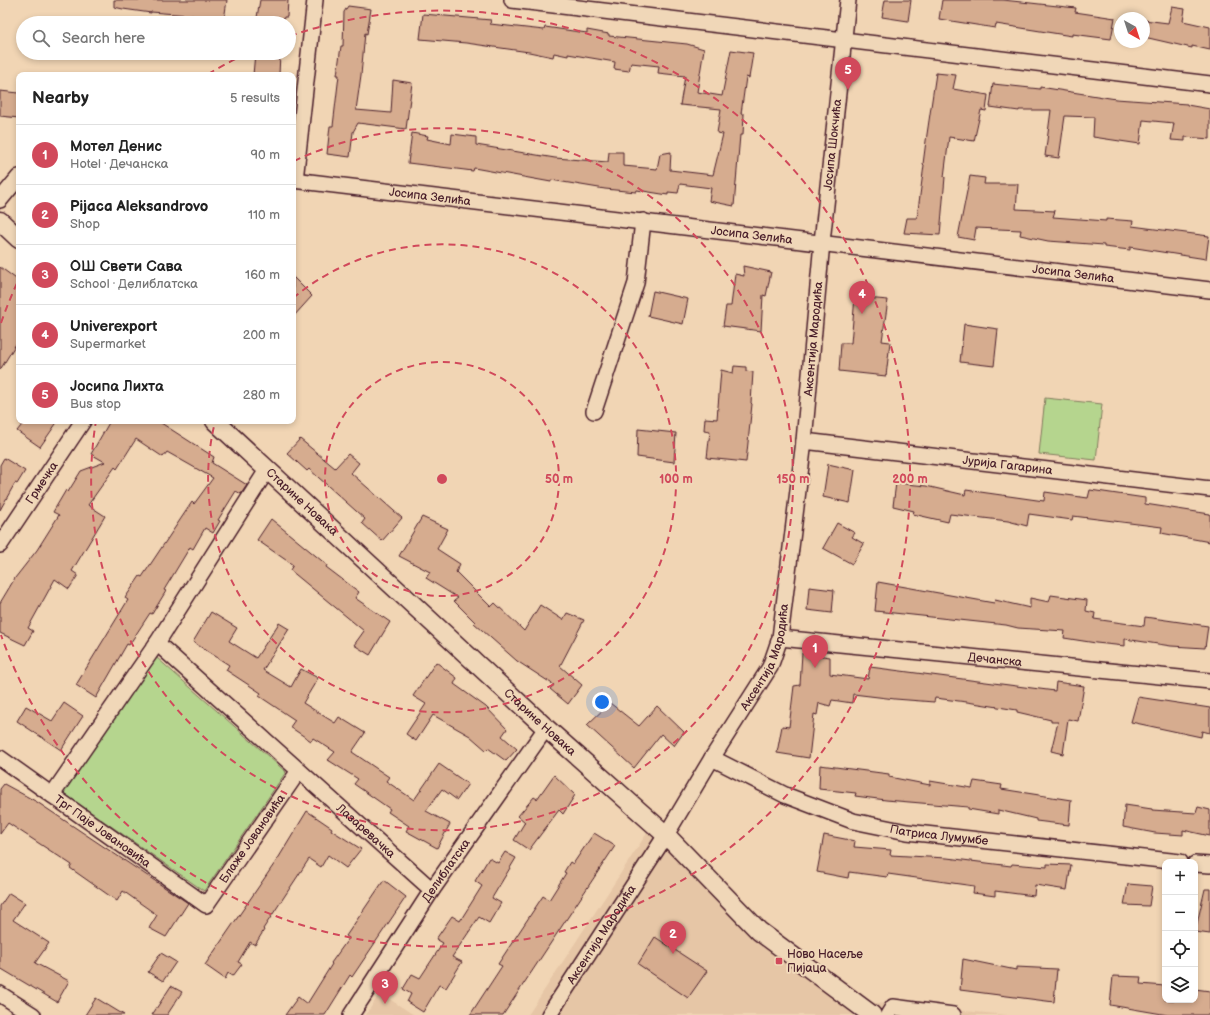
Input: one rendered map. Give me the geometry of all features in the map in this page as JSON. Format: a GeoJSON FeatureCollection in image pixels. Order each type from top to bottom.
{"type":"FeatureCollection","features":[{"type":"Feature","properties":{"kind":"street"},"geometry":{"type":"LineString","coordinates":[[296,163],[315,0]]}},
{"type":"Feature","properties":{"kind":"street"},"geometry":{"type":"LineString","coordinates":[[512,0],[842,41],[1210,84]]}},
{"type":"Feature","properties":{"kind":"street","name":"Јосипа Шокчића"},"geometry":{"type":"LineString","coordinates":[[822,242],[842,41],[848,0]]}},
{"type":"Feature","properties":{"kind":"street","name":"Јосипа Зелића"},"geometry":{"type":"LineString","coordinates":[[296,180],[822,242],[1210,290]]}},
{"type":"Feature","properties":{"kind":"street"},"geometry":{"type":"LineString","coordinates":[[0,200],[16,181]]}},
{"type":"Feature","properties":{"kind":"street"},"geometry":{"type":"LineString","coordinates":[[0,221],[16,236]]}},
{"type":"Feature","properties":{"kind":"street"},"geometry":{"type":"LineString","coordinates":[[594,411],[636,282],[643,221]]}},
{"type":"Feature","properties":{"kind":"street","name":"Аксентија Мародића"},"geometry":{"type":"LineString","coordinates":[[549,1015],[666,835],[712,758],[770,667],[780,638],[804,441],[822,242]]}},
{"type":"Feature","properties":{"kind":"street","name":"Грмечка"},"geometry":{"type":"LineString","coordinates":[[0,545],[82,424]]}},
{"type":"Feature","properties":{"kind":"street","name":"Старине Новака"},"geometry":{"type":"LineString","coordinates":[[218,424],[546,728],[666,835],[771,941],[872,1015]]}},
{"type":"Feature","properties":{"kind":"street","name":"Јурија Гагарина"},"geometry":{"type":"LineString","coordinates":[[804,441],[1210,489]]}},
{"type":"Feature","properties":{"kind":"street","name":"Трг Паје Јовановића"},"geometry":{"type":"LineString","coordinates":[[206,905],[52,795],[157,643],[268,470]]}},
{"type":"Feature","properties":{"kind":"street","name":"Дечанска"},"geometry":{"type":"LineString","coordinates":[[780,638],[1210,681]]}},
{"type":"Feature","properties":{"kind":"street"},"geometry":{"type":"LineString","coordinates":[[157,643],[298,772]]}},
{"type":"Feature","properties":{"kind":"street","name":"Делиблатска"},"geometry":{"type":"LineString","coordinates":[[351,1015],[432,890],[546,728]]}},
{"type":"Feature","properties":{"kind":"street"},"geometry":{"type":"LineString","coordinates":[[0,758],[52,795]]}},
{"type":"Feature","properties":{"kind":"street","name":"Патриса Лумумбе"},"geometry":{"type":"LineString","coordinates":[[712,758],[785,795],[853,822],[907,832],[1162,860]]}},
{"type":"Feature","properties":{"kind":"street","name":"Лазаревачка"},"geometry":{"type":"LineString","coordinates":[[298,772],[432,890]]}},
{"type":"Feature","properties":{"kind":"street","name":"Блаже Јовановића"},"geometry":{"type":"LineString","coordinates":[[206,905],[298,772]]}},
{"type":"Feature","properties":{"kind":"street"},"geometry":{"type":"LineString","coordinates":[[1198,864],[1210,865]]}},
{"type":"Feature","properties":{"kind":"street"},"geometry":{"type":"LineString","coordinates":[[0,994],[33,1015]]}},
{"type":"Feature","properties":{"kind":"street"},"geometry":{"type":"LineString","coordinates":[[888,1015],[894,1007],[953,1015]]}},
{"type":"Feature","properties":{"kind":"shaded area"},"geometry":{"type":"Polygon","coordinates":[[[649,830],[844,1000],[1008,1015],[528,1015],[649,830]]]}},
{"type":"Feature","properties":{"kind":"shaded area"},"geometry":{"type":"Polygon","coordinates":[[[380,993],[414,1015],[366,1015],[380,993]]]}},
{"type":"Feature","properties":{"kind":"green space"},"geometry":{"type":"Polygon","coordinates":[[[1045,398],[1102,404],[1096,460],[1039,454],[1045,398]]]}},
{"type":"Feature","properties":{"kind":"green space"},"geometry":{"type":"Polygon","coordinates":[[[156,657],[286,772],[204,891],[62,792],[156,657]]]}},
{"type":"Feature","properties":{"kind":"building"},"geometry":{"type":"Polygon","coordinates":[[[114,0],[227,0],[225,16],[151,13],[114,7],[114,0]]]}},
{"type":"Feature","properties":{"kind":"building"},"geometry":{"type":"Polygon","coordinates":[[[260,0],[288,0],[287,16],[257,16],[260,0]]]}},
{"type":"Feature","properties":{"kind":"building"},"geometry":{"type":"Polygon","coordinates":[[[885,0],[911,0],[908,21],[882,17],[885,0]]]}},
{"type":"Feature","properties":{"kind":"building"},"geometry":{"type":"Polygon","coordinates":[[[942,0],[1003,0],[1076,8],[1075,12],[1114,18],[1114,23],[1111,39],[1072,34],[1072,36],[996,24],[995,28],[939,19],[942,0]]]}},
{"type":"Feature","properties":{"kind":"building"},"geometry":{"type":"Polygon","coordinates":[[[348,6],[371,9],[367,34],[365,33],[356,110],[391,113],[393,80],[412,83],[406,129],[358,123],[353,132],[350,157],[327,154],[330,126],[333,126],[341,46],[343,46],[344,12],[348,6]]]}},
{"type":"Feature","properties":{"kind":"building"},"geometry":{"type":"Polygon","coordinates":[[[1172,7],[1185,9],[1183,21],[1210,27],[1210,50],[1192,46],[1192,48],[1150,38],[1150,21],[1168,23],[1172,7]]]}},
{"type":"Feature","properties":{"kind":"building"},"geometry":{"type":"Polygon","coordinates":[[[423,14],[491,20],[490,24],[544,30],[545,27],[587,33],[587,30],[609,34],[609,36],[687,44],[704,49],[697,92],[722,96],[731,50],[753,53],[749,78],[746,77],[741,114],[744,114],[743,135],[740,135],[734,206],[709,201],[711,188],[680,184],[678,193],[668,192],[668,195],[637,190],[636,192],[605,189],[551,180],[551,182],[474,168],[473,171],[408,163],[412,133],[428,136],[427,139],[451,144],[452,134],[476,137],[476,145],[555,158],[608,162],[609,152],[623,152],[623,166],[657,169],[660,154],[671,152],[670,170],[713,175],[723,134],[717,133],[721,109],[680,105],[685,76],[658,73],[659,66],[631,63],[629,71],[614,69],[615,62],[568,54],[568,56],[554,53],[553,57],[466,43],[420,39],[423,14]]]}},
{"type":"Feature","properties":{"kind":"building"},"geometry":{"type":"Polygon","coordinates":[[[254,60],[280,60],[279,72],[253,72],[254,60]]]}},
{"type":"Feature","properties":{"kind":"building"},"geometry":{"type":"Polygon","coordinates":[[[936,73],[956,75],[953,89],[988,95],[986,111],[981,110],[974,141],[949,137],[944,177],[940,235],[904,233],[907,218],[917,218],[936,73]]]}},
{"type":"Feature","properties":{"kind":"building"},"geometry":{"type":"Polygon","coordinates":[[[993,84],[1040,89],[1040,87],[1116,99],[1187,104],[1210,109],[1210,139],[1185,137],[1185,141],[1171,140],[1174,123],[1143,120],[1140,144],[1093,137],[1094,117],[1065,116],[1059,158],[1045,156],[1051,110],[1019,111],[990,107],[993,84]]]}},
{"type":"Feature","properties":{"kind":"building"},"geometry":{"type":"Polygon","coordinates":[[[0,91],[16,93],[16,118],[0,116],[0,91]]]}},
{"type":"Feature","properties":{"kind":"building"},"geometry":{"type":"Polygon","coordinates":[[[970,176],[985,178],[984,184],[1018,184],[1016,209],[1055,211],[1053,217],[1106,221],[1106,219],[1133,221],[1132,226],[1209,236],[1206,259],[1130,247],[1130,250],[1104,247],[1104,245],[1048,241],[1020,235],[1021,230],[976,228],[974,240],[958,237],[970,176]]]}},
{"type":"Feature","properties":{"kind":"building"},"geometry":{"type":"Polygon","coordinates":[[[743,266],[771,272],[766,296],[763,295],[761,331],[723,326],[726,306],[731,306],[735,274],[744,276],[743,266]]]}},
{"type":"Feature","properties":{"kind":"building"},"geometry":{"type":"Polygon","coordinates":[[[0,267],[16,279],[16,344],[0,370],[0,267]]]}},
{"type":"Feature","properties":{"kind":"building"},"geometry":{"type":"Polygon","coordinates":[[[296,280],[312,296],[296,314],[296,280]]]}},
{"type":"Feature","properties":{"kind":"building"},"geometry":{"type":"Polygon","coordinates":[[[653,291],[688,299],[683,324],[648,316],[653,291]]]}},
{"type":"Feature","properties":{"kind":"building"},"geometry":{"type":"Polygon","coordinates":[[[855,297],[888,300],[882,341],[890,342],[886,376],[839,371],[841,343],[851,343],[855,297]]]}},
{"type":"Feature","properties":{"kind":"building"},"geometry":{"type":"Polygon","coordinates":[[[964,324],[998,329],[994,366],[960,362],[964,324]]]}},
{"type":"Feature","properties":{"kind":"building"},"geometry":{"type":"Polygon","coordinates":[[[734,366],[746,367],[746,371],[753,372],[752,404],[746,462],[707,458],[710,431],[704,430],[705,418],[717,419],[721,370],[733,373],[734,366]]]}},
{"type":"Feature","properties":{"kind":"building"},"geometry":{"type":"Polygon","coordinates":[[[23,424],[56,424],[40,447],[17,431],[23,424]]]}},
{"type":"Feature","properties":{"kind":"building"},"geometry":{"type":"Polygon","coordinates":[[[108,424],[163,424],[214,457],[212,463],[247,485],[241,494],[236,491],[218,520],[220,521],[213,533],[205,528],[193,549],[190,547],[164,590],[166,591],[152,614],[150,613],[129,645],[127,644],[96,698],[76,685],[128,600],[125,598],[140,576],[142,577],[192,502],[194,504],[213,478],[167,452],[163,457],[136,439],[117,469],[115,467],[88,505],[105,516],[72,571],[78,575],[69,589],[55,579],[28,628],[33,631],[25,645],[0,633],[0,603],[15,578],[37,550],[59,515],[53,512],[66,490],[68,492],[81,471],[105,462],[91,454],[108,424]]]}},
{"type":"Feature","properties":{"kind":"building"},"geometry":{"type":"Polygon","coordinates":[[[638,429],[676,433],[674,462],[637,457],[638,429]]]}},
{"type":"Feature","properties":{"kind":"building"},"geometry":{"type":"Polygon","coordinates":[[[300,439],[335,468],[348,454],[359,463],[351,473],[402,518],[382,541],[362,523],[365,519],[309,469],[307,471],[287,453],[300,439]]]}},
{"type":"Feature","properties":{"kind":"building"},"geometry":{"type":"Polygon","coordinates":[[[4,458],[25,471],[17,484],[15,483],[0,510],[0,465],[4,458]]]}},
{"type":"Feature","properties":{"kind":"building"},"geometry":{"type":"Polygon","coordinates":[[[828,464],[855,470],[850,503],[823,497],[828,464]]]}},
{"type":"Feature","properties":{"kind":"building"},"geometry":{"type":"Polygon","coordinates":[[[896,483],[926,486],[965,495],[966,490],[1044,501],[1045,492],[1088,498],[1090,490],[1145,498],[1145,504],[1210,514],[1210,542],[1161,533],[1162,527],[1073,516],[1072,520],[1029,514],[1027,526],[1008,521],[950,514],[948,522],[913,514],[914,511],[893,506],[896,483]]]}},
{"type":"Feature","properties":{"kind":"building"},"geometry":{"type":"Polygon","coordinates":[[[422,517],[448,529],[437,549],[460,564],[456,572],[491,607],[495,603],[524,631],[540,605],[563,620],[567,613],[584,620],[560,666],[582,685],[568,704],[550,689],[554,685],[517,661],[474,623],[475,622],[454,601],[458,598],[426,578],[430,572],[399,556],[422,517]]]}},
{"type":"Feature","properties":{"kind":"building"},"geometry":{"type":"Polygon","coordinates":[[[271,519],[327,565],[326,567],[359,592],[355,598],[390,622],[370,655],[354,645],[364,631],[290,570],[293,565],[257,540],[271,519]]]}},
{"type":"Feature","properties":{"kind":"building"},"geometry":{"type":"Polygon","coordinates":[[[837,523],[855,533],[852,537],[864,544],[852,564],[823,548],[837,523]]]}},
{"type":"Feature","properties":{"kind":"building"},"geometry":{"type":"Polygon","coordinates":[[[878,582],[994,603],[995,600],[1030,608],[1030,598],[1049,602],[1051,595],[1087,600],[1086,611],[1095,613],[1094,619],[1144,626],[1145,617],[1208,626],[1205,648],[1171,646],[1125,639],[1125,646],[1096,643],[1064,638],[1065,631],[1018,628],[1006,625],[875,611],[878,582]]]}},
{"type":"Feature","properties":{"kind":"building"},"geometry":{"type":"Polygon","coordinates":[[[809,587],[834,590],[832,613],[807,610],[809,587]]]}},
{"type":"Feature","properties":{"kind":"building"},"geometry":{"type":"Polygon","coordinates":[[[211,612],[237,628],[229,641],[256,658],[279,623],[289,629],[263,670],[291,687],[301,669],[318,678],[303,703],[335,723],[339,717],[365,733],[352,752],[389,777],[386,781],[414,800],[439,764],[468,784],[457,800],[442,789],[426,811],[450,824],[437,848],[406,831],[409,826],[388,812],[390,809],[354,784],[358,779],[328,760],[335,752],[313,738],[311,741],[290,727],[295,720],[259,696],[261,693],[226,670],[229,665],[193,642],[211,612]]]}},
{"type":"Feature","properties":{"kind":"building"},"geometry":{"type":"Polygon","coordinates":[[[802,653],[830,657],[830,674],[868,679],[870,667],[1055,691],[1056,682],[1084,686],[1078,721],[1068,719],[1063,754],[1051,751],[1058,722],[1051,722],[1051,720],[1017,712],[1017,710],[935,698],[934,702],[853,694],[852,703],[832,700],[830,706],[819,703],[817,715],[814,714],[809,758],[777,753],[782,726],[789,727],[794,686],[800,685],[802,653]]]}},
{"type":"Feature","properties":{"kind":"building"},"geometry":{"type":"Polygon","coordinates":[[[436,662],[457,678],[454,684],[486,707],[507,729],[502,736],[517,749],[506,761],[488,748],[486,750],[470,736],[433,715],[416,741],[406,734],[426,704],[413,696],[436,662]]]}},
{"type":"Feature","properties":{"kind":"building"},"geometry":{"type":"Polygon","coordinates":[[[1138,697],[1210,708],[1210,733],[1202,731],[1201,737],[1131,722],[1138,697]]]}},
{"type":"Feature","properties":{"kind":"building"},"geometry":{"type":"Polygon","coordinates":[[[64,703],[83,716],[61,750],[17,721],[26,706],[52,721],[64,703]]]}},
{"type":"Feature","properties":{"kind":"building"},"geometry":{"type":"Polygon","coordinates":[[[610,703],[639,726],[657,706],[684,732],[674,746],[661,734],[634,768],[587,725],[610,703]]]}},
{"type":"Feature","properties":{"kind":"building"},"geometry":{"type":"Polygon","coordinates":[[[820,765],[889,774],[889,777],[930,785],[930,781],[972,788],[974,781],[1002,785],[1001,789],[1071,800],[1069,825],[1036,821],[1036,819],[998,810],[998,814],[968,809],[968,807],[886,800],[855,796],[856,793],[819,789],[820,765]]]}},
{"type":"Feature","properties":{"kind":"building"},"geometry":{"type":"Polygon","coordinates":[[[554,775],[575,795],[563,814],[559,810],[529,850],[514,840],[525,822],[518,816],[534,797],[537,799],[554,775]]]}},
{"type":"Feature","properties":{"kind":"building"},"geometry":{"type":"Polygon","coordinates":[[[4,784],[37,802],[188,903],[166,937],[149,928],[157,915],[123,891],[117,901],[70,868],[72,865],[8,823],[0,834],[0,789],[4,784]]]}},
{"type":"Feature","properties":{"kind":"building"},"geometry":{"type":"Polygon","coordinates":[[[1125,805],[1152,810],[1196,813],[1198,807],[1210,810],[1210,836],[1183,830],[1183,835],[1155,833],[1123,827],[1125,805]]]}},
{"type":"Feature","properties":{"kind":"building"},"geometry":{"type":"Polygon","coordinates":[[[307,811],[332,828],[331,830],[361,849],[346,868],[328,855],[321,867],[309,859],[263,929],[264,930],[255,945],[250,942],[238,962],[242,964],[233,976],[228,973],[225,979],[205,965],[279,857],[307,811]]]}},
{"type":"Feature","properties":{"kind":"building"},"geometry":{"type":"Polygon","coordinates":[[[594,833],[615,846],[503,1015],[470,1015],[502,966],[498,964],[543,896],[549,900],[566,873],[564,872],[570,862],[573,864],[594,833]]]}},
{"type":"Feature","properties":{"kind":"building"},"geometry":{"type":"Polygon","coordinates":[[[824,835],[855,841],[854,847],[891,850],[890,855],[947,858],[1011,866],[1012,864],[1047,867],[1047,864],[1071,865],[1067,890],[1035,885],[1034,896],[995,891],[995,896],[973,893],[974,886],[888,874],[887,877],[849,872],[848,878],[817,872],[824,835]]]}},
{"type":"Feature","properties":{"kind":"building"},"geometry":{"type":"Polygon","coordinates":[[[505,852],[516,858],[492,898],[501,903],[489,923],[479,917],[452,957],[462,962],[446,988],[439,985],[423,1012],[407,1002],[411,994],[403,989],[412,974],[420,978],[443,943],[436,939],[452,916],[460,921],[482,886],[475,881],[489,858],[498,863],[505,852]]]}},
{"type":"Feature","properties":{"kind":"building"},"geometry":{"type":"Polygon","coordinates":[[[384,880],[406,897],[352,977],[350,975],[325,1015],[285,1015],[298,997],[307,1004],[332,964],[331,963],[349,938],[346,936],[384,880]]]}},
{"type":"Feature","properties":{"kind":"building"},"geometry":{"type":"Polygon","coordinates":[[[1128,884],[1152,886],[1149,906],[1124,905],[1128,884]]]}},
{"type":"Feature","properties":{"kind":"building"},"geometry":{"type":"Polygon","coordinates":[[[1205,889],[1210,889],[1210,934],[1198,932],[1198,919],[1205,889]]]}},
{"type":"Feature","properties":{"kind":"building"},"geometry":{"type":"Polygon","coordinates":[[[9,893],[25,903],[13,920],[49,943],[35,963],[69,981],[57,1002],[0,968],[0,906],[9,893]]]}},
{"type":"Feature","properties":{"kind":"building"},"geometry":{"type":"Polygon","coordinates":[[[655,937],[707,971],[688,998],[638,964],[655,937]]]}},
{"type":"Feature","properties":{"kind":"building"},"geometry":{"type":"Polygon","coordinates":[[[161,953],[176,962],[163,981],[148,972],[161,953]]]}},
{"type":"Feature","properties":{"kind":"building"},"geometry":{"type":"Polygon","coordinates":[[[963,959],[1016,970],[1016,967],[1057,969],[1054,1002],[960,990],[963,959]]]}},
{"type":"Feature","properties":{"kind":"building"},"geometry":{"type":"Polygon","coordinates":[[[1113,976],[1141,977],[1140,984],[1162,986],[1162,1003],[1198,1003],[1198,989],[1210,991],[1210,1015],[1168,1015],[1110,1005],[1113,976]]]}},
{"type":"Feature","properties":{"kind":"building"},"geometry":{"type":"Polygon","coordinates":[[[171,986],[182,992],[167,1015],[152,1015],[171,986]]]}},
{"type":"Feature","properties":{"kind":"building"},"geometry":{"type":"Polygon","coordinates":[[[96,998],[124,1015],[85,1015],[96,998]]]}},
{"type":"Feature","properties":{"kind":"place","name":"Јосипа Лихта"},"geometry":{"type":"Point","coordinates":[848,90]}},
{"type":"Feature","properties":{"kind":"place","name":"Univerexport"},"geometry":{"type":"Point","coordinates":[862,314]}},
{"type":"Feature","properties":{"kind":"place","name":"Мотел Денис"},"geometry":{"type":"Point","coordinates":[815,668]}},
{"type":"Feature","properties":{"kind":"place","name":"Pijaca Aleksandrovo"},"geometry":{"type":"Point","coordinates":[673,954]}},
{"type":"Feature","properties":{"kind":"place","name":"Ново Насеље Пијаца"},"geometry":{"type":"Point","coordinates":[779,961]}},
{"type":"Feature","properties":{"kind":"place","name":"ОШ Свети Сава"},"geometry":{"type":"Point","coordinates":[385,1004]}}]}
